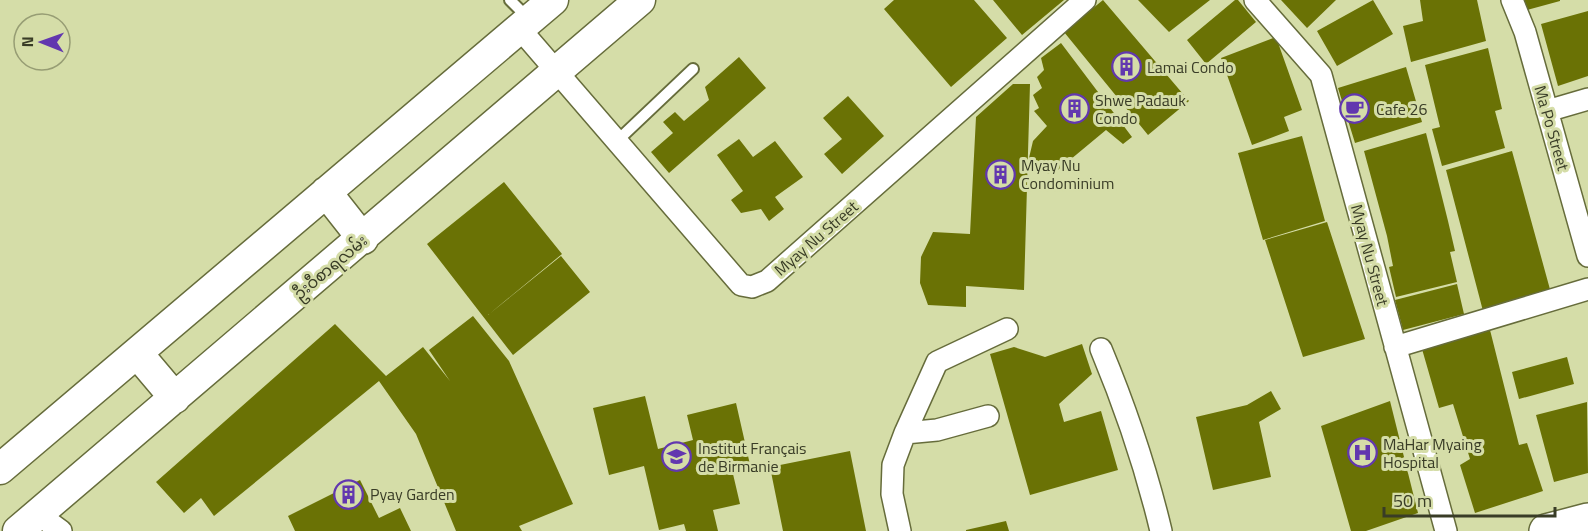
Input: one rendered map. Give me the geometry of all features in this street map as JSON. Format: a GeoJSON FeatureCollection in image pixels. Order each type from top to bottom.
{"type":"FeatureCollection","features":[{"type":"Feature","properties":{"kind":"highway"},"geometry":{"type":"LineString","coordinates":[[1546,531],[1588,520]]}},
{"type":"Feature","properties":{"kind":"main road"},"geometry":{"type":"LineString","coordinates":[[0,469],[326,192],[520,16],[553,0]]}},
{"type":"Feature","properties":{"kind":"main road","name":"ဦးဝီစာရလမ်း"},"geometry":{"type":"LineString","coordinates":[[39,525],[175,398],[640,0]]}},
{"type":"Feature","properties":{"kind":"main road"},"geometry":{"type":"LineString","coordinates":[[326,192],[363,239]]}},
{"type":"Feature","properties":{"kind":"main road"},"geometry":{"type":"LineString","coordinates":[[137,353],[175,398]]}},
{"type":"Feature","properties":{"kind":"street","name":"Myay Nu Street"},"geometry":{"type":"LineString","coordinates":[[520,16],[556,72],[741,285],[752,287],[767,281],[1085,0]]}},
{"type":"Feature","properties":{"kind":"street","name":"Myay Nu Street"},"geometry":{"type":"LineString","coordinates":[[1255,0],[1321,75],[1446,531]]}},
{"type":"Feature","properties":{"kind":"street","name":"Ma Po Street"},"geometry":{"type":"LineString","coordinates":[[1512,0],[1525,32],[1588,256]]}},
{"type":"Feature","properties":{"kind":"street"},"geometry":{"type":"LineString","coordinates":[[1547,111],[1588,99]]}},
{"type":"Feature","properties":{"kind":"street"},"geometry":{"type":"LineString","coordinates":[[1395,347],[1588,289]]}},
{"type":"Feature","properties":{"kind":"street"},"geometry":{"type":"LineString","coordinates":[[900,531],[892,494],[893,465],[937,362],[1007,329]]}},
{"type":"Feature","properties":{"kind":"street"},"geometry":{"type":"LineString","coordinates":[[1101,350],[1127,410],[1149,480],[1161,531]]}},
{"type":"Feature","properties":{"kind":"street"},"geometry":{"type":"LineString","coordinates":[[905,434],[937,430],[988,416]]}},
{"type":"Feature","properties":{"kind":"lane"},"geometry":{"type":"LineString","coordinates":[[616,142],[693,69]]}},
{"type":"Feature","properties":{"kind":"building"},"geometry":{"type":"Polygon","coordinates":[[[894,0],[974,0],[1007,38],[951,87],[884,9],[894,0]]]}},
{"type":"Feature","properties":{"kind":"building"},"geometry":{"type":"Polygon","coordinates":[[[993,0],[1064,0],[1022,35],[993,0]]]}},
{"type":"Feature","properties":{"kind":"building","name":"Lamai Condo"},"geometry":{"type":"Polygon","coordinates":[[[1103,0],[1189,101],[1148,135],[1064,32],[1103,0]]]}},
{"type":"Feature","properties":{"kind":"building"},"geometry":{"type":"Polygon","coordinates":[[[1138,0],[1210,0],[1169,32],[1138,0]]]}},
{"type":"Feature","properties":{"kind":"building"},"geometry":{"type":"Polygon","coordinates":[[[1235,0],[1238,0],[1256,22],[1206,64],[1187,40],[1235,0]]]}},
{"type":"Feature","properties":{"kind":"building"},"geometry":{"type":"Polygon","coordinates":[[[1281,0],[1336,0],[1307,28],[1281,0]]]}},
{"type":"Feature","properties":{"kind":"building"},"geometry":{"type":"Polygon","coordinates":[[[1373,0],[1393,34],[1337,66],[1317,31],[1373,0]]]}},
{"type":"Feature","properties":{"kind":"building"},"geometry":{"type":"Polygon","coordinates":[[[1420,0],[1477,0],[1486,41],[1411,62],[1403,26],[1423,21],[1420,0]]]}},
{"type":"Feature","properties":{"kind":"building"},"geometry":{"type":"Polygon","coordinates":[[[1524,0],[1560,0],[1560,1],[1527,10],[1524,0]]]}},
{"type":"Feature","properties":{"kind":"building"},"geometry":{"type":"Polygon","coordinates":[[[1588,11],[1588,76],[1558,86],[1541,24],[1588,11]]]}},
{"type":"Feature","properties":{"kind":"building"},"geometry":{"type":"Polygon","coordinates":[[[1276,37],[1302,110],[1284,117],[1289,131],[1252,145],[1221,58],[1276,37]]]}},
{"type":"Feature","properties":{"kind":"building","name":"Shwe Padauk Condo"},"geometry":{"type":"Polygon","coordinates":[[[1061,43],[1132,137],[1123,144],[1106,130],[1053,174],[1036,172],[1029,158],[1033,141],[1047,126],[1034,111],[1039,108],[1033,95],[1042,88],[1037,77],[1044,70],[1041,58],[1061,43]]]}},
{"type":"Feature","properties":{"kind":"building"},"geometry":{"type":"Polygon","coordinates":[[[1488,48],[1502,109],[1495,111],[1505,148],[1442,166],[1432,129],[1440,127],[1425,65],[1488,48]]]}},
{"type":"Feature","properties":{"kind":"building"},"geometry":{"type":"Polygon","coordinates":[[[739,57],[766,88],[669,173],[651,152],[673,133],[663,122],[675,112],[684,121],[709,100],[705,87],[739,57]]]}},
{"type":"Feature","properties":{"kind":"building"},"geometry":{"type":"Polygon","coordinates":[[[1406,67],[1422,122],[1355,143],[1338,88],[1406,67]]]}},
{"type":"Feature","properties":{"kind":"building","name":"Myay Nu Condominium"},"geometry":{"type":"Polygon","coordinates":[[[1013,84],[1030,84],[1024,290],[966,286],[966,307],[928,305],[920,283],[921,257],[933,232],[970,234],[976,117],[1013,84]]]}},
{"type":"Feature","properties":{"kind":"building"},"geometry":{"type":"Polygon","coordinates":[[[848,96],[884,136],[842,174],[824,154],[842,139],[823,118],[848,96]]]}},
{"type":"Feature","properties":{"kind":"building"},"geometry":{"type":"Polygon","coordinates":[[[1426,133],[1455,251],[1450,252],[1457,282],[1396,297],[1389,267],[1393,266],[1387,236],[1364,151],[1426,133]]]}},
{"type":"Feature","properties":{"kind":"building"},"geometry":{"type":"Polygon","coordinates":[[[1302,136],[1325,221],[1263,240],[1238,153],[1302,136]]]}},
{"type":"Feature","properties":{"kind":"building"},"geometry":{"type":"Polygon","coordinates":[[[739,139],[753,157],[775,141],[803,177],[775,197],[784,209],[769,221],[761,209],[741,213],[731,200],[743,191],[717,155],[739,139]]]}},
{"type":"Feature","properties":{"kind":"building"},"geometry":{"type":"Polygon","coordinates":[[[1512,151],[1551,293],[1483,311],[1446,170],[1512,151]]]}},
{"type":"Feature","properties":{"kind":"building"},"geometry":{"type":"Polygon","coordinates":[[[504,182],[562,254],[488,315],[561,256],[590,292],[513,355],[427,244],[504,182]]]}},
{"type":"Feature","properties":{"kind":"building"},"geometry":{"type":"Polygon","coordinates":[[[1327,222],[1365,339],[1303,357],[1265,240],[1327,222]]]}},
{"type":"Feature","properties":{"kind":"building"},"geometry":{"type":"Polygon","coordinates":[[[1457,284],[1464,314],[1403,330],[1395,300],[1457,284]]]}},
{"type":"Feature","properties":{"kind":"building"},"geometry":{"type":"Polygon","coordinates":[[[473,316],[509,361],[573,504],[519,526],[522,531],[456,531],[416,434],[379,381],[214,516],[201,498],[184,513],[156,482],[335,324],[386,376],[423,347],[450,381],[429,350],[473,316]]]}},
{"type":"Feature","properties":{"kind":"building"},"geometry":{"type":"Polygon","coordinates":[[[1490,330],[1519,445],[1527,443],[1543,491],[1475,513],[1460,465],[1470,459],[1453,404],[1439,408],[1422,349],[1490,330]]]}},
{"type":"Feature","properties":{"kind":"building"},"geometry":{"type":"Polygon","coordinates":[[[1082,344],[1092,374],[1059,404],[1064,422],[1101,411],[1118,470],[1030,495],[990,354],[1014,347],[1045,357],[1082,344]]]}},
{"type":"Feature","properties":{"kind":"building"},"geometry":{"type":"Polygon","coordinates":[[[1567,357],[1574,384],[1519,399],[1512,372],[1567,357]]]}},
{"type":"Feature","properties":{"kind":"building"},"geometry":{"type":"Polygon","coordinates":[[[1271,391],[1281,409],[1259,422],[1271,477],[1213,490],[1196,417],[1247,405],[1271,391]]]}},
{"type":"Feature","properties":{"kind":"building","name":"Institut Français de Birmanie"},"geometry":{"type":"Polygon","coordinates":[[[645,396],[658,449],[693,440],[687,415],[736,403],[751,469],[733,474],[740,504],[713,510],[718,531],[686,531],[684,524],[659,530],[644,466],[609,475],[593,408],[645,396]]]}},
{"type":"Feature","properties":{"kind":"building"},"geometry":{"type":"Polygon","coordinates":[[[1390,401],[1418,513],[1366,531],[1351,531],[1321,426],[1390,401]]]}},
{"type":"Feature","properties":{"kind":"building"},"geometry":{"type":"Polygon","coordinates":[[[1587,402],[1588,473],[1554,482],[1536,415],[1587,402]]]}},
{"type":"Feature","properties":{"kind":"building"},"geometry":{"type":"Polygon","coordinates":[[[850,451],[866,531],[783,531],[770,467],[850,451]]]}},
{"type":"Feature","properties":{"kind":"building","name":"Pyay Garden"},"geometry":{"type":"Polygon","coordinates":[[[360,480],[379,518],[400,508],[411,531],[295,531],[288,516],[360,480]]]}},
{"type":"Feature","properties":{"kind":"building"},"geometry":{"type":"Polygon","coordinates":[[[1006,521],[1009,531],[966,531],[966,530],[1006,521]]]}},
{"type":"Feature","properties":{"kind":"place","name":"Lamai Condo"},"geometry":{"type":"Point","coordinates":[1126,67]}},
{"type":"Feature","properties":{"kind":"place","name":"Shwe Padauk Condo"},"geometry":{"type":"Point","coordinates":[1074,109]}},
{"type":"Feature","properties":{"kind":"place","name":"Cafe 26"},"geometry":{"type":"Point","coordinates":[1355,109]}},
{"type":"Feature","properties":{"kind":"place","name":"Myay Nu Condominium"},"geometry":{"type":"Point","coordinates":[1000,174]}},
{"type":"Feature","properties":{"kind":"place","name":"MaHar Myaing Hospital"},"geometry":{"type":"Point","coordinates":[1362,453]}},
{"type":"Feature","properties":{"kind":"place","name":"Institut Français de Birmanie"},"geometry":{"type":"Point","coordinates":[677,457]}},
{"type":"Feature","properties":{"kind":"place","name":"Pyay Garden"},"geometry":{"type":"Point","coordinates":[349,494]}}]}
